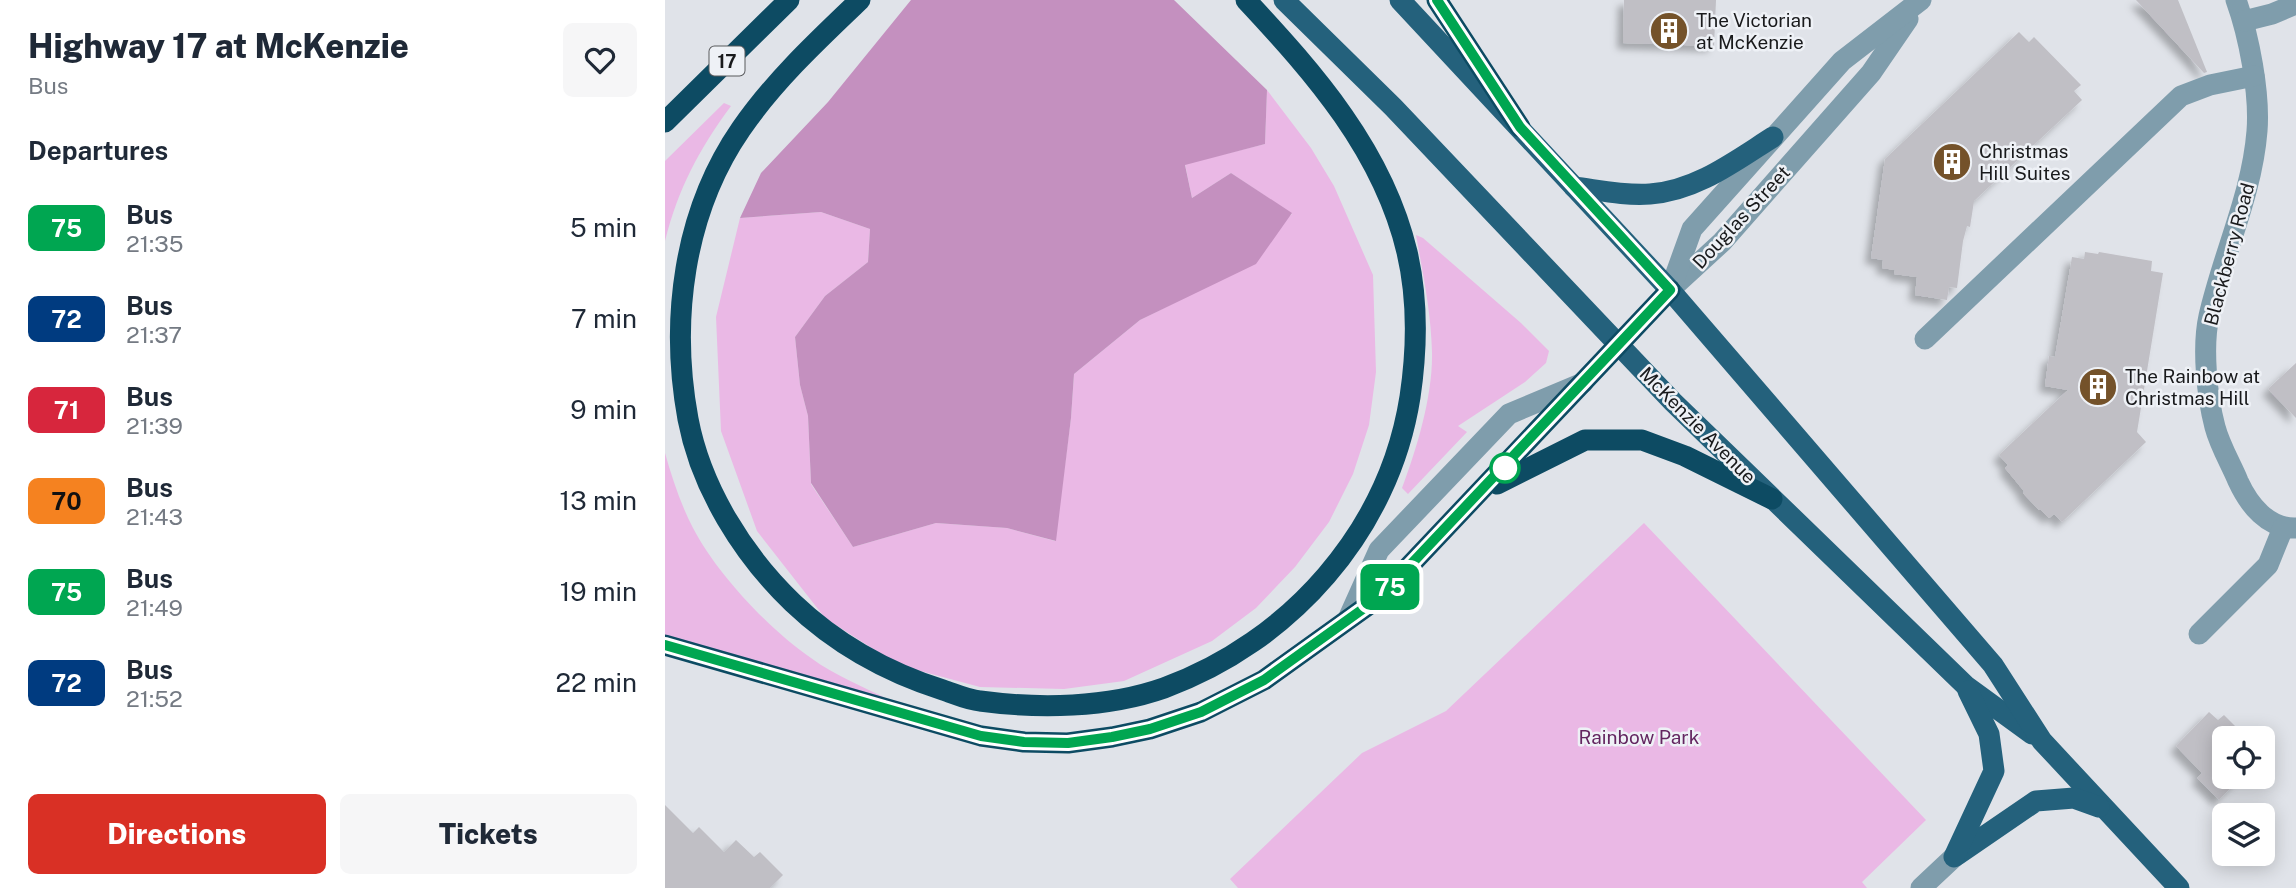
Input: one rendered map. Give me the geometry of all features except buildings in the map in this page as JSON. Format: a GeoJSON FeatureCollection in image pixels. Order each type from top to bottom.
{"type":"FeatureCollection","features":[{"type":"Feature","properties":{"kind":"highway","name":"17"},"geometry":{"type":"LineString","coordinates":[[665,122],[789,0]]}},
{"type":"Feature","properties":{"kind":"highway"},"geometry":{"type":"LineString","coordinates":[[860,0],[783,77],[741,129],[715,174],[694,232],[679,326],[681,376],[690,428],[709,482],[738,537],[770,581],[809,619],[854,651],[903,677],[976,701],[1051,706],[1105,701],[1161,689],[1222,662],[1269,631],[1307,597],[1340,561],[1367,520],[1388,477],[1405,427],[1414,367],[1415,309],[1408,255],[1395,211],[1371,158],[1329,94],[1246,0]]}},
{"type":"Feature","properties":{"kind":"highway"},"geometry":{"type":"LineString","coordinates":[[1437,0],[1520,127]]}},
{"type":"Feature","properties":{"kind":"highway"},"geometry":{"type":"LineString","coordinates":[[665,645],[981,736],[1024,742],[1068,743],[1150,729],[1201,712],[1264,680],[1381,596],[1670,290]]}},
{"type":"Feature","properties":{"kind":"highway"},"geometry":{"type":"LineString","coordinates":[[1483,491],[1585,440],[1642,440],[1685,456],[1772,499]]}},
{"type":"Feature","properties":{"kind":"main road","name":"McKenzie Avenue"},"geometry":{"type":"LineString","coordinates":[[1284,0],[1393,107],[1673,402],[1772,499],[1966,686],[2042,741]]}},
{"type":"Feature","properties":{"kind":"main road","name":"McKenzie Avenue"},"geometry":{"type":"LineString","coordinates":[[1400,0],[1670,290],[1993,665],[2042,741],[2179,888]]}},
{"type":"Feature","properties":{"kind":"main road"},"geometry":{"type":"LineString","coordinates":[[1574,187],[1614,193],[1650,194],[1675,189],[1708,177],[1773,137]]}},
{"type":"Feature","properties":{"kind":"main road"},"geometry":{"type":"LineString","coordinates":[[1954,856],[1994,771],[1989,734],[1966,686]]}},
{"type":"Feature","properties":{"kind":"main road"},"geometry":{"type":"LineString","coordinates":[[1954,856],[2036,802],[2074,798],[2104,809]]}},
{"type":"Feature","properties":{"kind":"street","name":"Blackberry Road"},"geometry":{"type":"LineString","coordinates":[[2236,0],[2244,20],[2254,76],[2257,130],[2252,166],[2208,319],[2206,371],[2215,428],[2245,495],[2269,522],[2289,528]]}},
{"type":"Feature","properties":{"kind":"street","name":"Douglas Street"},"geometry":{"type":"LineString","coordinates":[[1670,290],[1692,229],[1842,61],[1920,1]]}},
{"type":"Feature","properties":{"kind":"street","name":"Douglas Street"},"geometry":{"type":"LineString","coordinates":[[1670,290],[1721,242],[1871,73],[1920,1]]}},
{"type":"Feature","properties":{"kind":"street"},"geometry":{"type":"LineString","coordinates":[[2244,20],[2272,14],[2296,4]]}},
{"type":"Feature","properties":{"kind":"street"},"geometry":{"type":"LineString","coordinates":[[1925,339],[2181,96],[2210,85],[2254,76]]}},
{"type":"Feature","properties":{"kind":"street"},"geometry":{"type":"LineString","coordinates":[[1348,620],[1379,550],[1509,414],[1586,381]]}},
{"type":"Feature","properties":{"kind":"street"},"geometry":{"type":"LineString","coordinates":[[2199,634],[2268,565],[2289,528]]}},
{"type":"Feature","properties":{"kind":"street"},"geometry":{"type":"LineString","coordinates":[[1921,888],[1954,856]]}},
{"type":"Feature","properties":{"kind":"green space"},"geometry":{"type":"Polygon","coordinates":[[[1267,90],[1311,148],[1334,186],[1373,275],[1376,372],[1369,425],[1353,474],[1329,522],[1295,567],[1256,608],[1212,641],[1124,681],[1064,689],[980,687],[898,665],[825,618],[757,531],[721,431],[716,317],[740,218],[821,212],[870,229],[868,262],[825,296],[795,337],[800,385],[808,416],[811,484],[853,547],[936,523],[1007,528],[1055,541],[1074,374],[1140,320],[1186,297],[1292,214],[1231,173],[1192,198],[1185,164],[1265,144],[1267,90]]]}},
{"type":"Feature","properties":{"kind":"green space"},"geometry":{"type":"Polygon","coordinates":[[[724,103],[731,106],[691,170],[676,204],[665,241],[665,161],[724,103]]]}},
{"type":"Feature","properties":{"kind":"green space"},"geometry":{"type":"Polygon","coordinates":[[[1416,235],[1423,238],[1521,323],[1549,351],[1546,363],[1525,382],[1458,426],[1467,432],[1408,494],[1402,488],[1423,421],[1432,369],[1430,322],[1416,235]]]}},
{"type":"Feature","properties":{"kind":"green space"},"geometry":{"type":"Polygon","coordinates":[[[665,453],[693,528],[716,564],[745,599],[778,632],[811,658],[840,676],[891,701],[665,635],[665,453]]]}},
{"type":"Feature","properties":{"kind":"green space","name":"Rainbow Park"},"geometry":{"type":"Polygon","coordinates":[[[1644,523],[1926,820],[1862,882],[1867,888],[1238,888],[1230,879],[1362,753],[1446,711],[1644,523]]]}},
{"type":"Feature","properties":{"kind":"shaded area"},"geometry":{"type":"Polygon","coordinates":[[[911,0],[1174,0],[1267,90],[1265,144],[1185,165],[1192,198],[1231,173],[1292,213],[1256,264],[1140,320],[1074,374],[1056,541],[1007,528],[936,523],[853,547],[811,483],[808,416],[800,385],[795,337],[825,296],[868,262],[870,229],[821,212],[740,218],[761,173],[828,102],[911,0]]]}},
{"type":"Feature","properties":{"kind":"bus line","name":"75"},"geometry":{"type":"LineString","coordinates":[[665,645],[981,736],[1024,742],[1068,743],[1150,729],[1201,712],[1264,680],[1381,596],[1670,290],[1520,127],[1437,0]]}},
{"type":"Feature","properties":{"kind":"place","name":"The Victorian at McKenzie"},"geometry":{"type":"Point","coordinates":[1669,31]}},
{"type":"Feature","properties":{"kind":"place","name":"Christmas Hill Suites"},"geometry":{"type":"Point","coordinates":[1952,162]}},
{"type":"Feature","properties":{"kind":"place","name":"The Rainbow at Christmas Hill"},"geometry":{"type":"Point","coordinates":[2098,387]}}]}
